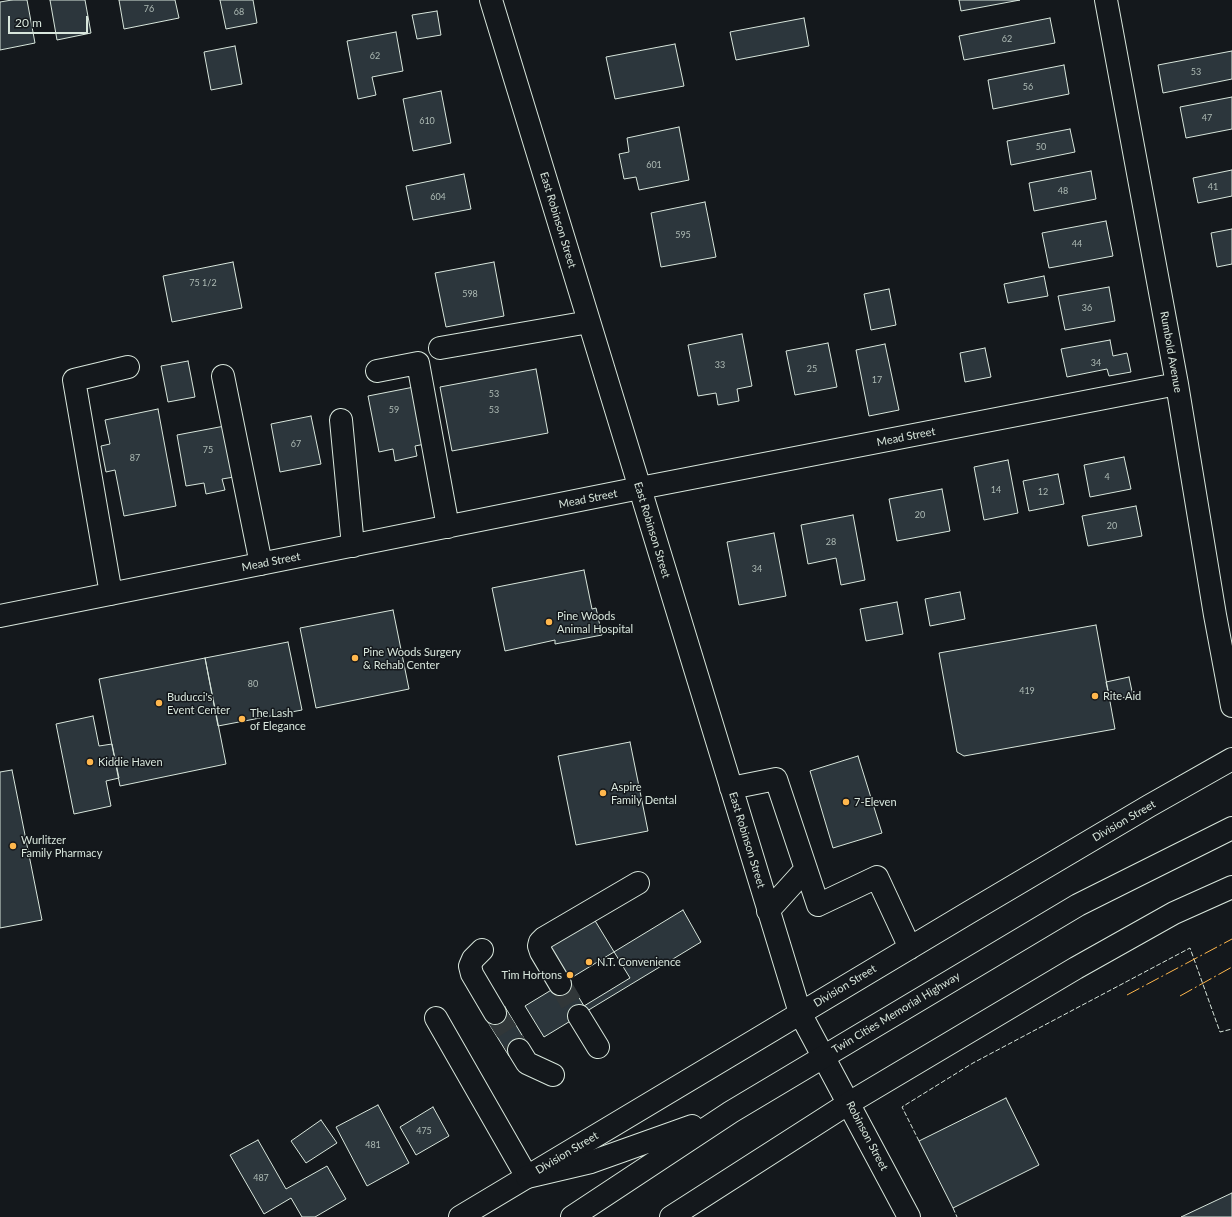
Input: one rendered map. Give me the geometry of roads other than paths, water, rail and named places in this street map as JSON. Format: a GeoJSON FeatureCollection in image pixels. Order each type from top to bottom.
{"type":"FeatureCollection","features":[{"type":"Feature","properties":{"kind":"street","name":"East Robinson Street"},"geometry":{"type":"LineString","coordinates":[[491,0],[768,912],[800,1013],[823,1056]]}},
{"type":"Feature","properties":{"kind":"street","name":"Rumbold Avenue"},"geometry":{"type":"LineString","coordinates":[[1106,0],[1177,384],[1215,615],[1232,706]]}},
{"type":"Feature","properties":{"kind":"street"},"geometry":{"type":"LineString","coordinates":[[440,348],[589,322]]}},
{"type":"Feature","properties":{"kind":"street"},"geometry":{"type":"LineString","coordinates":[[377,371],[418,363],[448,527]]}},
{"type":"Feature","properties":{"kind":"street"},"geometry":{"type":"LineString","coordinates":[[111,594],[74,380],[128,366]]}},
{"type":"Feature","properties":{"kind":"street"},"geometry":{"type":"LineString","coordinates":[[223,376],[261,564]]}},
{"type":"Feature","properties":{"kind":"street","name":"Mead Street"},"geometry":{"type":"LineString","coordinates":[[0,616],[640,488],[1177,384]]}},
{"type":"Feature","properties":{"kind":"street"},"geometry":{"type":"LineString","coordinates":[[340,420],[353,546]]}},
{"type":"Feature","properties":{"kind":"street","name":"Division Street"},"geometry":{"type":"LineString","coordinates":[[460,1217],[1142,810],[1232,759]]}},
{"type":"Feature","properties":{"kind":"street"},"geometry":{"type":"LineString","coordinates":[[731,788],[776,779],[818,905],[877,876],[910,948]]}},
{"type":"Feature","properties":{"kind":"street","name":"Twin Cities Memorial Highway"},"geometry":{"type":"LineString","coordinates":[[572,1217],[731,1112],[1078,905],[1232,828]]}},
{"type":"Feature","properties":{"kind":"street"},"geometry":{"type":"LineString","coordinates":[[768,912],[806,869]]}},
{"type":"Feature","properties":{"kind":"street"},"geometry":{"type":"LineString","coordinates":[[560,984],[541,952],[539,946],[540,942],[575,919],[638,883]]}},
{"type":"Feature","properties":{"kind":"street"},"geometry":{"type":"LineString","coordinates":[[671,1217],[849,1103],[1076,968],[1174,914],[1232,887]]}},
{"type":"Feature","properties":{"kind":"street"},"geometry":{"type":"LineString","coordinates":[[482,950],[473,959],[470,966],[472,974],[495,1013]]}},
{"type":"Feature","properties":{"kind":"street"},"geometry":{"type":"LineString","coordinates":[[579,1016],[598,1047]]}},
{"type":"Feature","properties":{"kind":"street"},"geometry":{"type":"LineString","coordinates":[[436,1018],[527,1177],[591,1162],[731,1112]]}},
{"type":"Feature","properties":{"kind":"street"},"geometry":{"type":"LineString","coordinates":[[519,1050],[527,1063],[553,1075]]}},
{"type":"Feature","properties":{"kind":"street","name":"Robinson Street"},"geometry":{"type":"LineString","coordinates":[[823,1056],[910,1217]]}},
{"type":"Feature","properties":{"kind":"tunnel"},"geometry":{"type":"LineString","coordinates":[[560,984],[579,1016]]}},
{"type":"Feature","properties":{"kind":"tunnel"},"geometry":{"type":"LineString","coordinates":[[495,1013],[519,1050]]}},
{"type":"Feature","properties":{"kind":"place","name":"Pine Woods Animal Hospital"},"geometry":{"type":"Point","coordinates":[549,622]}},
{"type":"Feature","properties":{"kind":"place","name":"Pine Woods Surgery & Rehab Center"},"geometry":{"type":"Point","coordinates":[355,658]}},
{"type":"Feature","properties":{"kind":"place","name":"Rite Aid"},"geometry":{"type":"Point","coordinates":[1095,696]}},
{"type":"Feature","properties":{"kind":"place","name":"Buducci's Event Center"},"geometry":{"type":"Point","coordinates":[159,703]}},
{"type":"Feature","properties":{"kind":"place","name":"The Lash of Elegance"},"geometry":{"type":"Point","coordinates":[242,719]}},
{"type":"Feature","properties":{"kind":"place","name":"Kiddie Haven"},"geometry":{"type":"Point","coordinates":[90,762]}},
{"type":"Feature","properties":{"kind":"place","name":"Aspire Family Dental"},"geometry":{"type":"Point","coordinates":[603,793]}},
{"type":"Feature","properties":{"kind":"place","name":"7-Eleven"},"geometry":{"type":"Point","coordinates":[846,802]}},
{"type":"Feature","properties":{"kind":"place","name":"Wurlitzer Family Pharmacy"},"geometry":{"type":"Point","coordinates":[13,846]}},
{"type":"Feature","properties":{"kind":"place","name":"N.T. Convenience"},"geometry":{"type":"Point","coordinates":[589,962]}},
{"type":"Feature","properties":{"kind":"place","name":"Tim Hortons"},"geometry":{"type":"Point","coordinates":[570,975]}}]}
